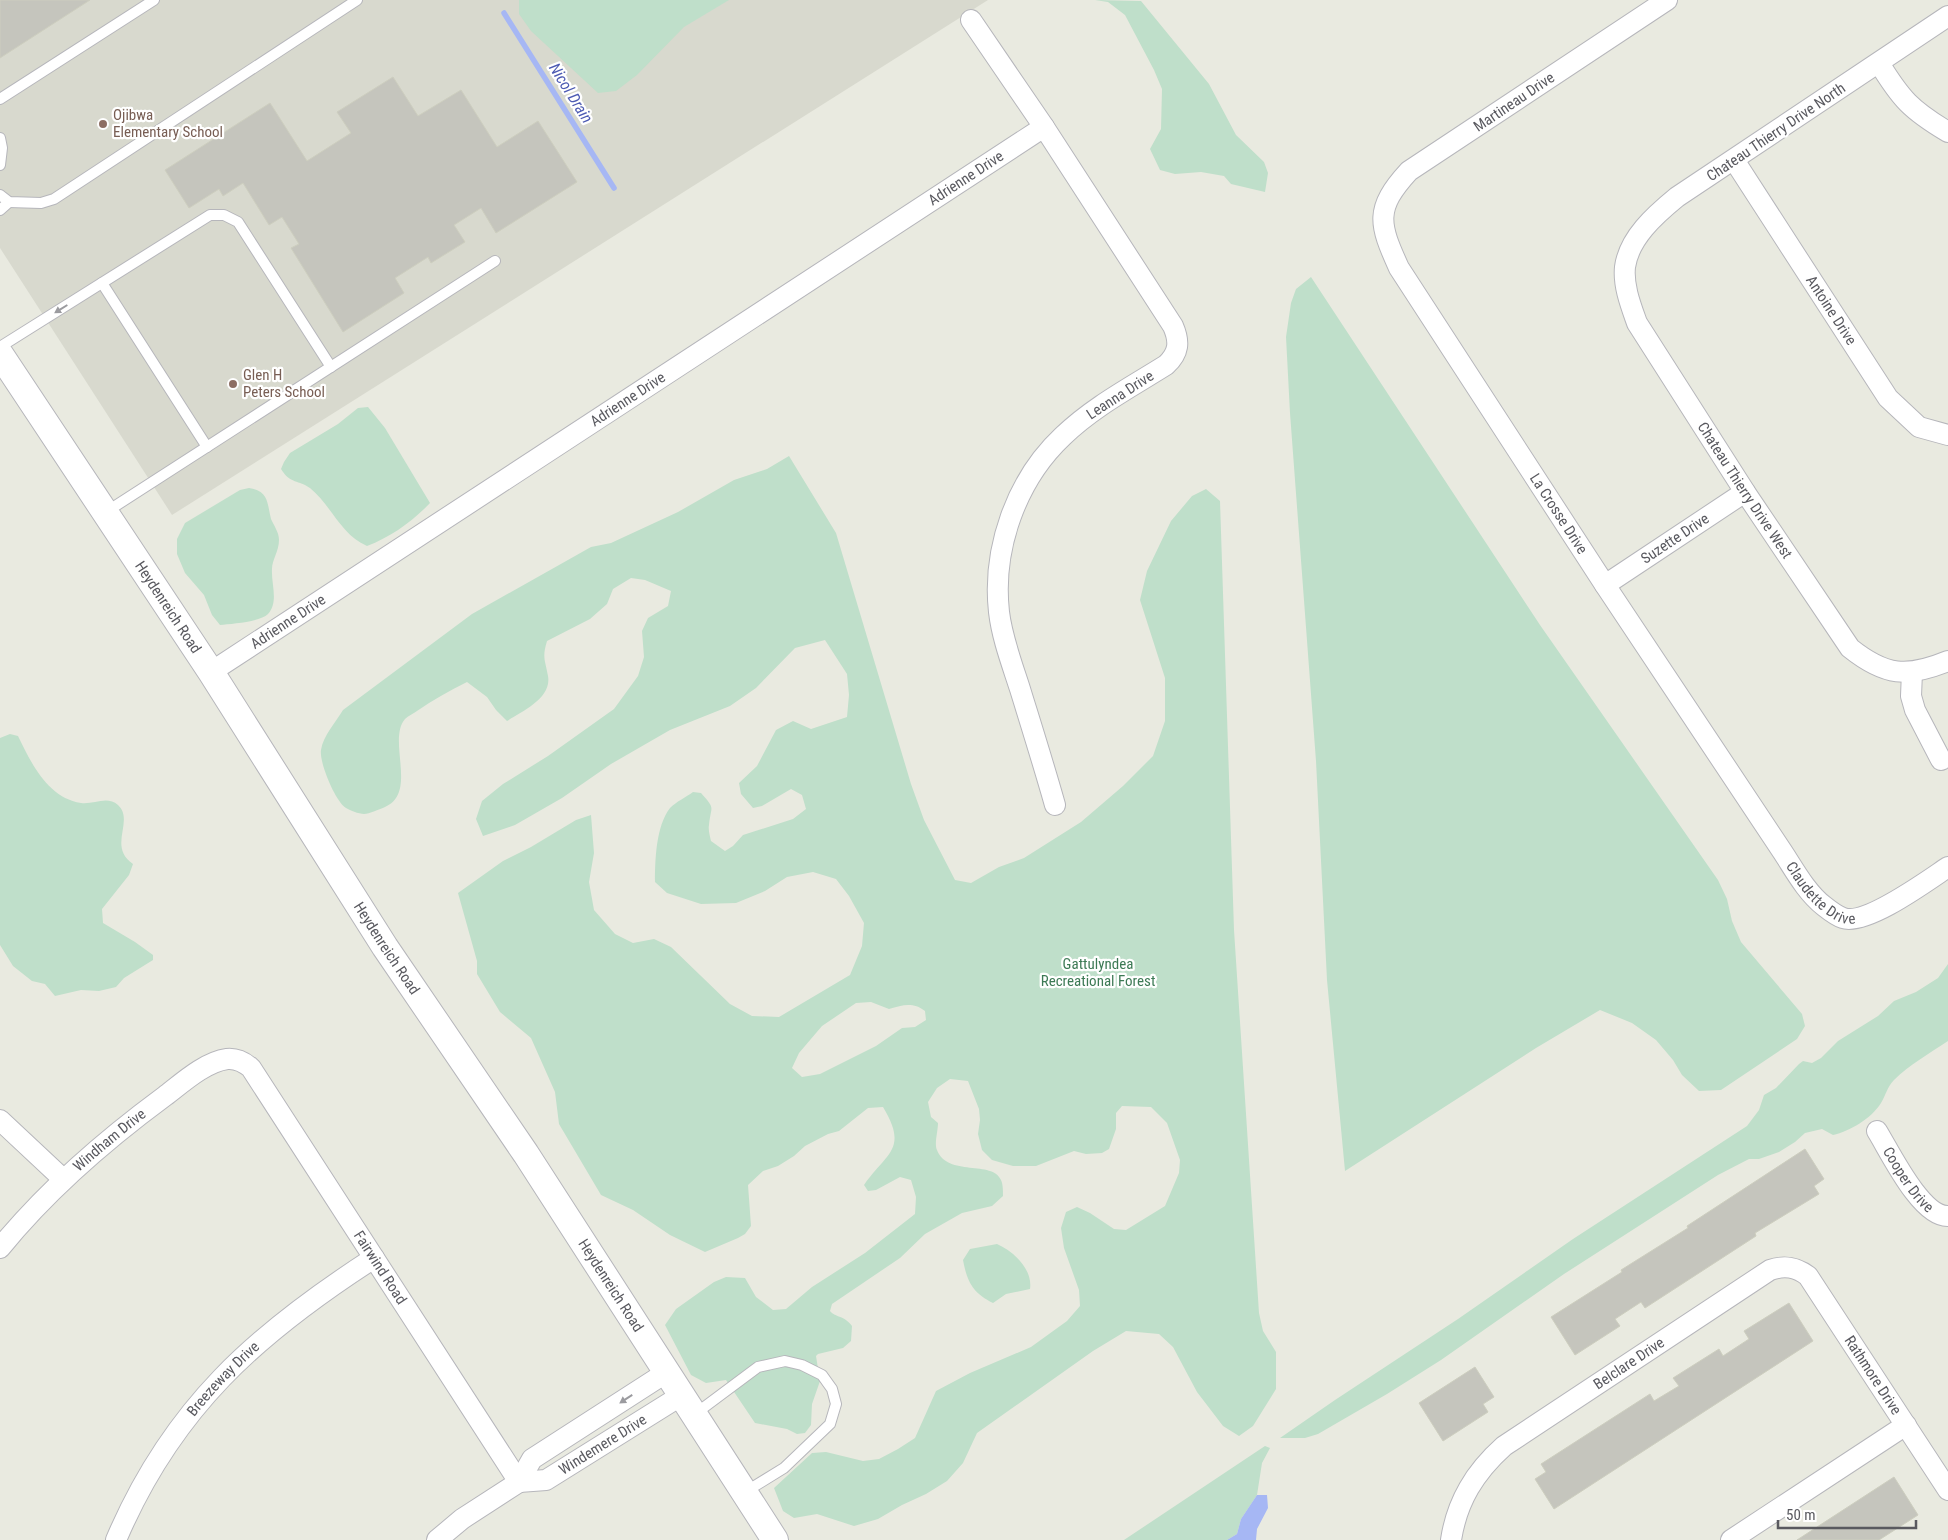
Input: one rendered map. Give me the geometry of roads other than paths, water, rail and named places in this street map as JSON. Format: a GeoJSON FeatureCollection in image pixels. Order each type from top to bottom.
{"type":"FeatureCollection","features":[{"type":"Feature","properties":{"kind":"street","name":"Martineau Drive"},"geometry":{"type":"LineString","coordinates":[[1383,223],[1386,203],[1409,171],[1667,0]]}},
{"type":"Feature","properties":{"kind":"street","name":"Chateau Thierry Drive North"},"geometry":{"type":"LineString","coordinates":[[1625,266],[1640,232],[1655,215],[1677,197],[1948,16]]}},
{"type":"Feature","properties":{"kind":"street","name":"Leanna Drive"},"geometry":{"type":"LineString","coordinates":[[971,20],[1044,127],[1173,326],[1178,337],[1178,348],[1173,358],[1166,365],[1102,405],[1062,436],[1046,455],[1020,493],[1004,542],[998,580],[999,614],[1007,649],[1055,805]]}},
{"type":"Feature","properties":{"kind":"street"},"geometry":{"type":"LineString","coordinates":[[1879,63],[1904,100],[1923,118],[1948,132]]}},
{"type":"Feature","properties":{"kind":"street","name":"Adrienne Drive"},"geometry":{"type":"LineString","coordinates":[[211,672],[1044,127]]}},
{"type":"Feature","properties":{"kind":"street","name":"Antoine Drive"},"geometry":{"type":"LineString","coordinates":[[1734,160],[1888,398],[1919,427],[1948,435]]}},
{"type":"Feature","properties":{"kind":"street","name":"La Crosse Drive"},"geometry":{"type":"LineString","coordinates":[[1383,223],[1385,238],[1399,268],[1747,799]]}},
{"type":"Feature","properties":{"kind":"street","name":"Chateau Thierry Drive West"},"geometry":{"type":"LineString","coordinates":[[1625,266],[1629,300],[1637,324],[1745,492],[1850,648],[1866,661],[1882,669],[1912,672],[1927,670],[1948,661]]}},
{"type":"Feature","properties":{"kind":"street","name":"Heydenreich Road"},"geometry":{"type":"LineString","coordinates":[[0,354],[211,672],[385,947],[526,1154],[776,1540]]}},
{"type":"Feature","properties":{"kind":"street","name":"Suzette Drive"},"geometry":{"type":"LineString","coordinates":[[1605,585],[1745,492]]}},
{"type":"Feature","properties":{"kind":"street"},"geometry":{"type":"LineString","coordinates":[[1912,672],[1911,696],[1915,710],[1941,760]]}},
{"type":"Feature","properties":{"kind":"street","name":"Claudette Drive"},"geometry":{"type":"LineString","coordinates":[[1747,799],[1808,888],[1823,906],[1844,918],[1856,919],[1879,911],[1948,867]]}},
{"type":"Feature","properties":{"kind":"street","name":"Windham Drive"},"geometry":{"type":"LineString","coordinates":[[0,1248],[37,1205],[63,1179],[120,1130],[193,1076],[221,1061],[237,1060]]}},
{"type":"Feature","properties":{"kind":"street","name":"Fairwind Road"},"geometry":{"type":"LineString","coordinates":[[237,1060],[251,1068],[519,1482]]}},
{"type":"Feature","properties":{"kind":"street"},"geometry":{"type":"LineString","coordinates":[[0,1120],[63,1179]]}},
{"type":"Feature","properties":{"kind":"street","name":"Cooper Drive"},"geometry":{"type":"LineString","coordinates":[[1877,1130],[1911,1186],[1928,1206],[1942,1216],[1948,1216]]}},
{"type":"Feature","properties":{"kind":"street","name":"Breezeway Drive"},"geometry":{"type":"LineString","coordinates":[[116,1540],[153,1466],[209,1390],[276,1326],[325,1290],[374,1258]]}},
{"type":"Feature","properties":{"kind":"street","name":"Belclare Drive"},"geometry":{"type":"LineString","coordinates":[[1451,1540],[1458,1509],[1476,1475],[1488,1460],[1520,1434],[1770,1270],[1779,1267],[1790,1267]]}},
{"type":"Feature","properties":{"kind":"street","name":"Rathmore Drive"},"geometry":{"type":"LineString","coordinates":[[1790,1267],[1800,1270],[1808,1276],[1948,1490]]}},
{"type":"Feature","properties":{"kind":"street","name":"Windemere Drive"},"geometry":{"type":"LineString","coordinates":[[437,1540],[462,1519],[519,1482],[532,1459],[667,1372]]}},
{"type":"Feature","properties":{"kind":"street","name":"Windemere Drive"},"geometry":{"type":"LineString","coordinates":[[519,1482],[546,1480],[688,1405]]}},
{"type":"Feature","properties":{"kind":"street"},"geometry":{"type":"LineString","coordinates":[[1732,1540],[1906,1425]]}},
{"type":"Feature","properties":{"kind":"lane"},"geometry":{"type":"LineString","coordinates":[[0,99],[154,0]]}},
{"type":"Feature","properties":{"kind":"lane"},"geometry":{"type":"LineString","coordinates":[[0,195],[9,202],[41,203],[54,199],[358,0]]}},
{"type":"Feature","properties":{"kind":"lane"},"geometry":{"type":"LineString","coordinates":[[0,138],[2,148],[0,165]]}},
{"type":"Feature","properties":{"kind":"lane"},"geometry":{"type":"LineString","coordinates":[[0,210],[9,202]]}},
{"type":"Feature","properties":{"kind":"lane"},"geometry":{"type":"LineString","coordinates":[[0,348],[210,215],[224,215],[238,222],[331,367]]}},
{"type":"Feature","properties":{"kind":"lane"},"geometry":{"type":"LineString","coordinates":[[105,512],[495,261]]}},
{"type":"Feature","properties":{"kind":"lane"},"geometry":{"type":"LineString","coordinates":[[102,283],[207,447]]}},
{"type":"Feature","properties":{"kind":"lane"},"geometry":{"type":"LineString","coordinates":[[688,1405],[758,1367],[785,1361],[802,1365],[822,1375],[832,1390],[836,1404],[830,1424],[784,1468],[744,1492]]}},
{"type":"Feature","properties":{"kind":"water"},"geometry":{"type":"Polygon","coordinates":[[[1257,1495],[1267,1495],[1268,1508],[1257,1529],[1256,1540],[1227,1540],[1237,1534],[1241,1519],[1257,1495]]]}},
{"type":"Feature","properties":{"kind":"waterway","name":"Nicol Drain"},"geometry":{"type":"LineString","coordinates":[[504,13],[614,188]]}},
{"type":"Feature","properties":{"kind":"place","name":"Ojibwa Elementary School"},"geometry":{"type":"Point","coordinates":[103,124]}},
{"type":"Feature","properties":{"kind":"place","name":"Glen H Peters School"},"geometry":{"type":"Point","coordinates":[233,384]}},
{"type":"Feature","properties":{"kind":"park label","name":"Gattulyndea Recreational Forest"},"geometry":{"type":"Point","coordinates":[1098,972]}}]}
